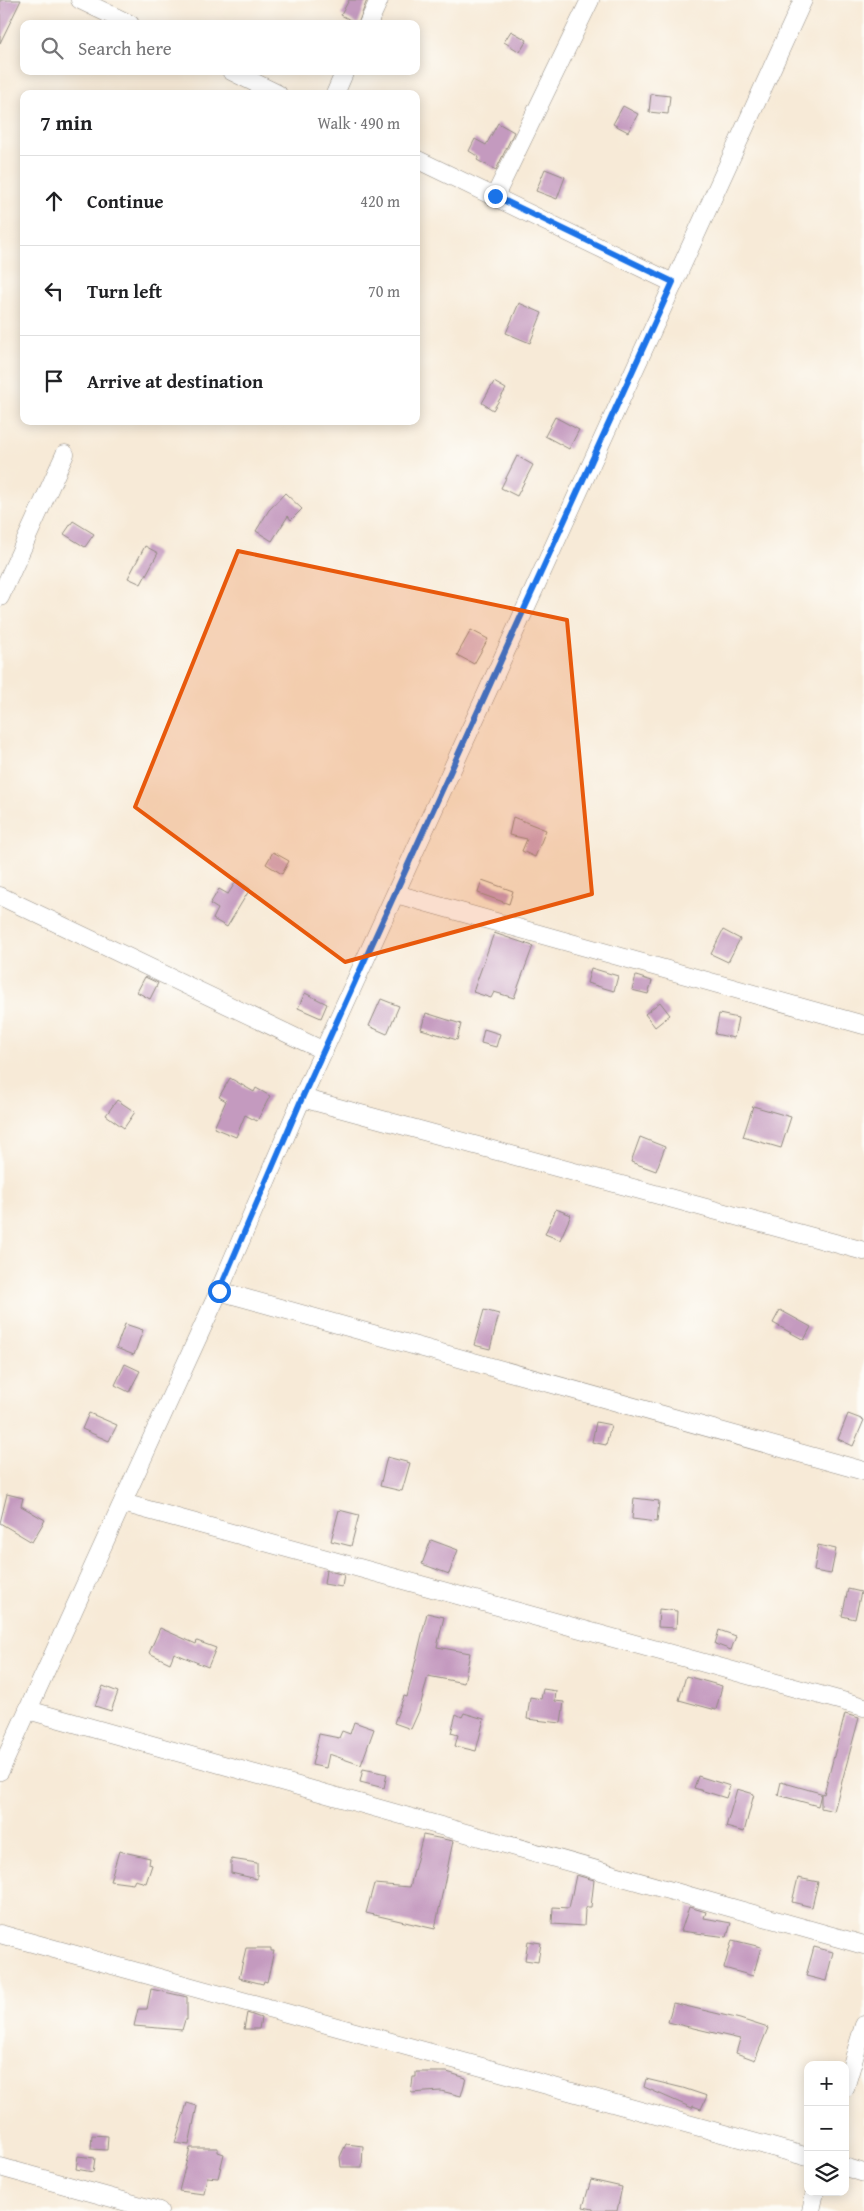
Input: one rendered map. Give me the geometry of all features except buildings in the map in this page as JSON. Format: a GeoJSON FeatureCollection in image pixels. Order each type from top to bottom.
{"type":"FeatureCollection","features":[{"type":"Feature","properties":{"kind":"street"},"geometry":{"type":"LineString","coordinates":[[80,0],[122,20]]}},
{"type":"Feature","properties":{"kind":"street"},"geometry":{"type":"LineString","coordinates":[[370,20],[379,0]]}},
{"type":"Feature","properties":{"kind":"street"},"geometry":{"type":"LineString","coordinates":[[495,196],[590,0]]}},
{"type":"Feature","properties":{"kind":"street"},"geometry":{"type":"LineString","coordinates":[[0,1771],[219,1291],[302,1098],[802,0]]}},
{"type":"Feature","properties":{"kind":"street"},"geometry":{"type":"LineString","coordinates":[[238,75],[270,90]]}},
{"type":"Feature","properties":{"kind":"street"},"geometry":{"type":"LineString","coordinates":[[337,90],[343,75]]}},
{"type":"Feature","properties":{"kind":"street"},"geometry":{"type":"LineString","coordinates":[[420,161],[673,282]]}},
{"type":"Feature","properties":{"kind":"street"},"geometry":{"type":"LineString","coordinates":[[0,597],[64,454]]}},
{"type":"Feature","properties":{"kind":"street"},"geometry":{"type":"LineString","coordinates":[[396,894],[864,1026]]}},
{"type":"Feature","properties":{"kind":"street"},"geometry":{"type":"LineString","coordinates":[[0,896],[324,1051]]}},
{"type":"Feature","properties":{"kind":"street"},"geometry":{"type":"LineString","coordinates":[[302,1098],[864,1251]]}},
{"type":"Feature","properties":{"kind":"street"},"geometry":{"type":"LineString","coordinates":[[219,1291],[864,1471]]}},
{"type":"Feature","properties":{"kind":"street"},"geometry":{"type":"LineString","coordinates":[[123,1502],[864,1707]]}},
{"type":"Feature","properties":{"kind":"street"},"geometry":{"type":"LineString","coordinates":[[28,1710],[864,1945]]}},
{"type":"Feature","properties":{"kind":"street"},"geometry":{"type":"LineString","coordinates":[[0,1934],[804,2156]]}},
{"type":"Feature","properties":{"kind":"street"},"geometry":{"type":"LineString","coordinates":[[849,2075],[864,2025]]}},
{"type":"Feature","properties":{"kind":"street"},"geometry":{"type":"LineString","coordinates":[[0,2167],[159,2211]]}},
{"type":"Feature","properties":{"kind":"street"},"geometry":{"type":"LineString","coordinates":[[849,2168],[864,2173]]}},
{"type":"Feature","properties":{"kind":"street"},"geometry":{"type":"LineString","coordinates":[[810,2211],[814,2196]]}},
{"type":"Feature","properties":{"kind":"highlighted area"},"geometry":{"type":"Polygon","coordinates":[[[238,551],[567,620],[592,894],[345,962],[135,807],[238,551]]]}},
{"type":"Feature","properties":{"kind":"route"},"geometry":{"type":"LineString","coordinates":[[219,1291],[302,1098],[673,282],[495,196]]}}]}
